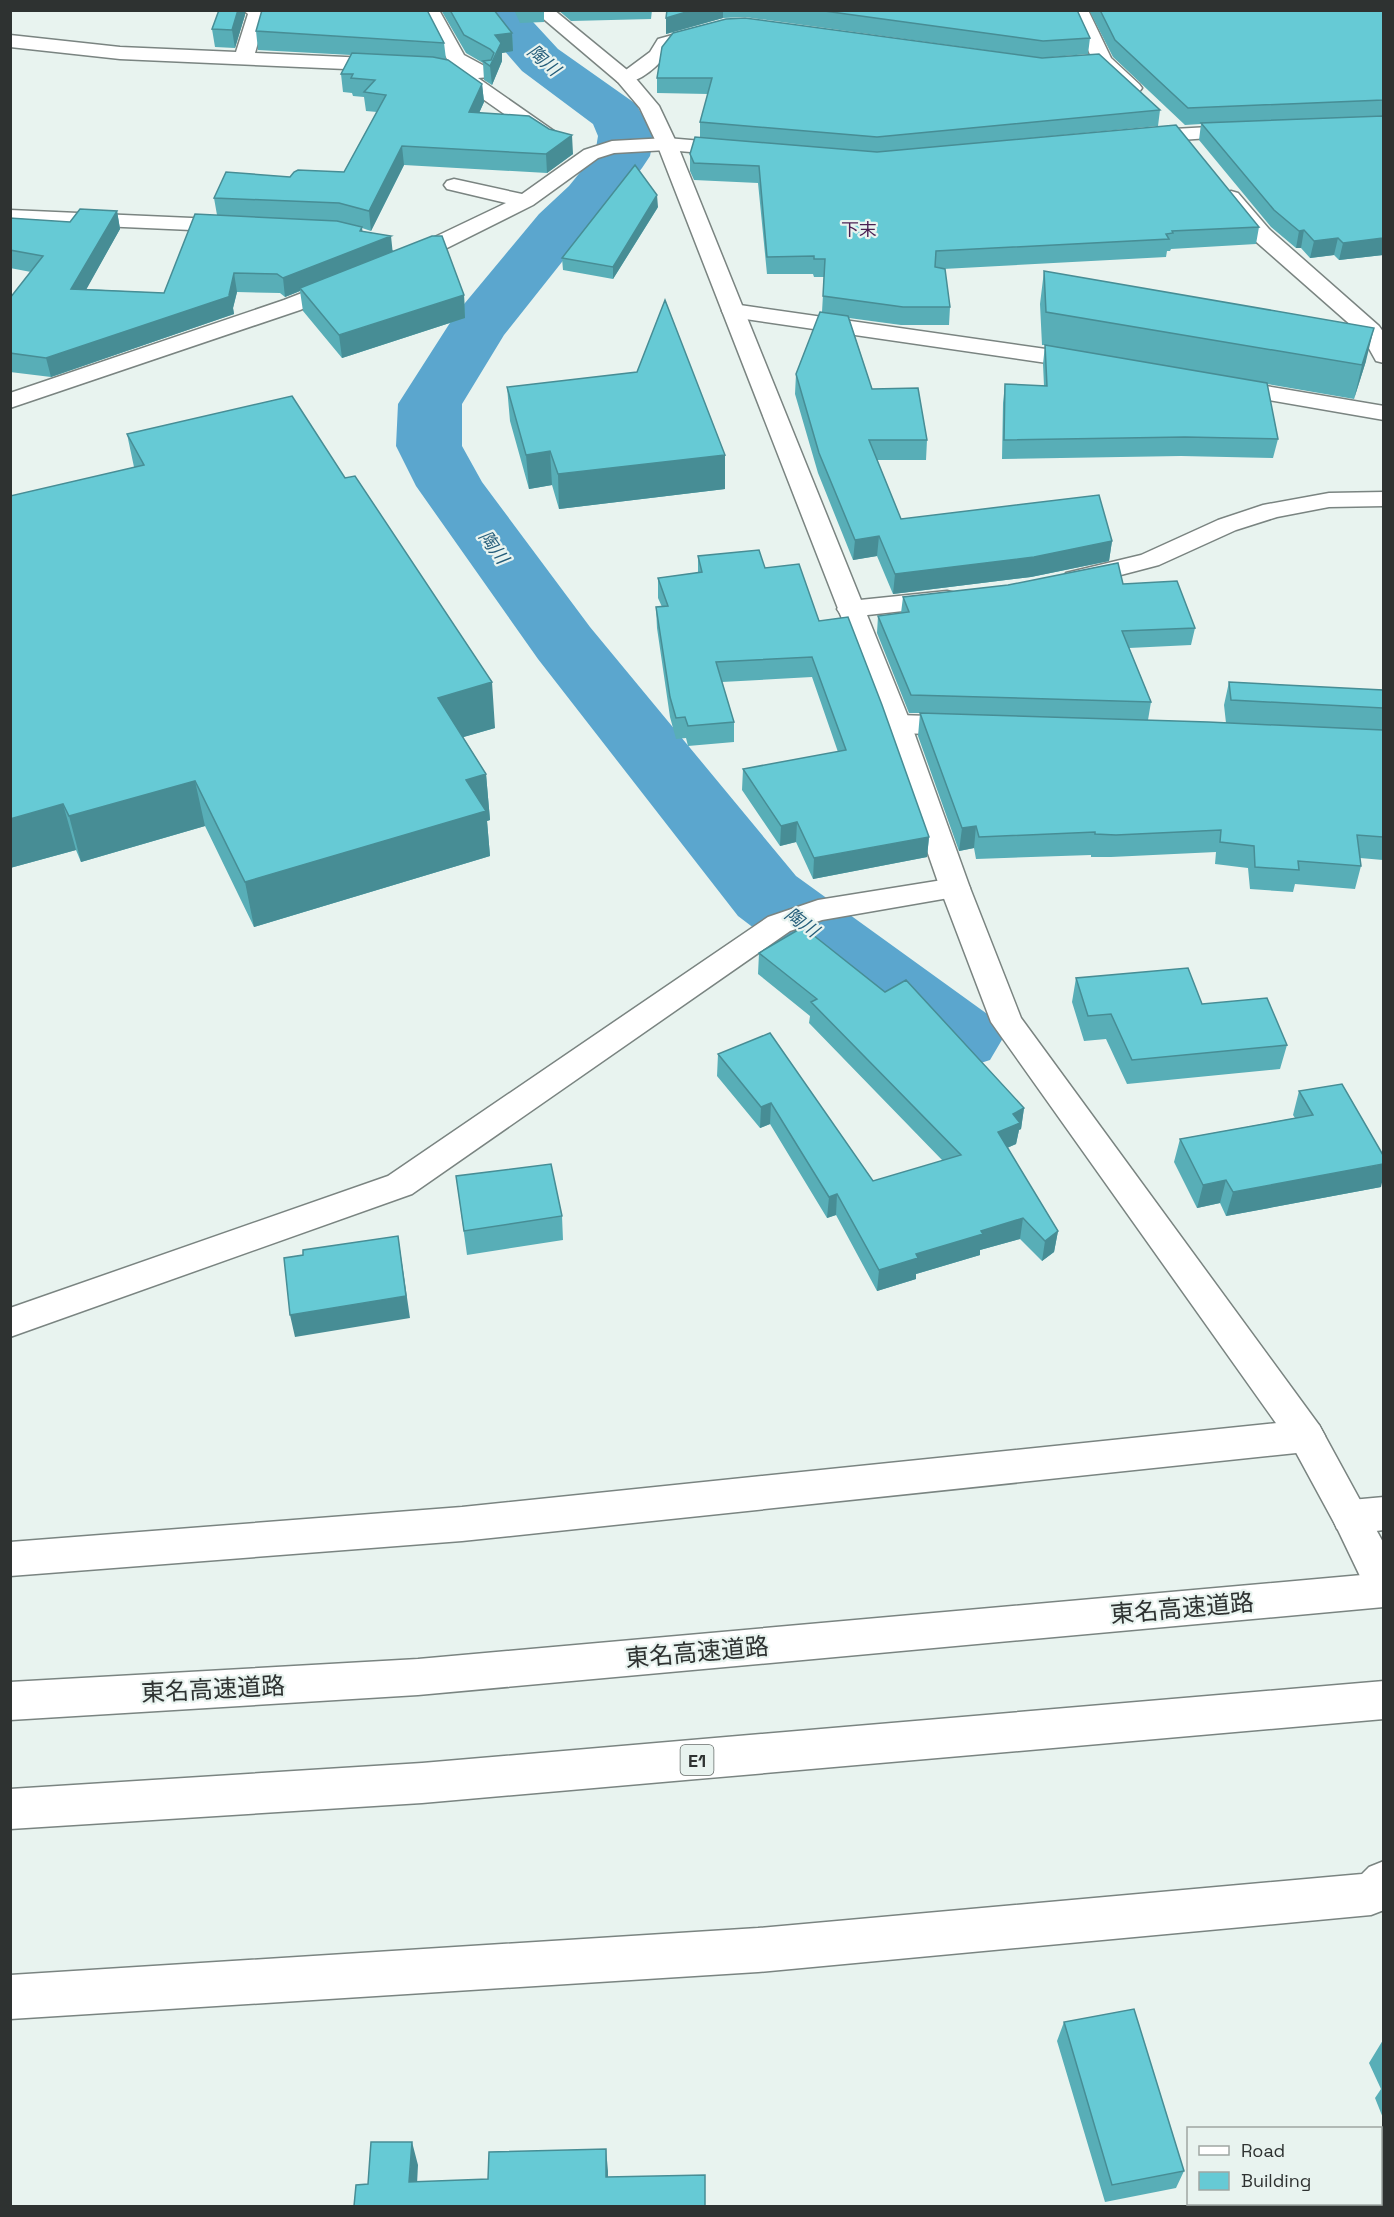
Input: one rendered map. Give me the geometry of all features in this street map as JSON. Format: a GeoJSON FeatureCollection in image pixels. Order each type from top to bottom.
{"type":"FeatureCollection","features":[{"type":"Feature","properties":{"kind":"main road"},"geometry":{"type":"LineString","coordinates":[[244,58],[258,11],[252,10]]}},
{"type":"Feature","properties":{"kind":"main road"},"geometry":{"type":"LineString","coordinates":[[429,10],[458,58],[498,82],[588,152]]}},
{"type":"Feature","properties":{"kind":"main road"},"geometry":{"type":"LineString","coordinates":[[542,10],[625,78],[649,106],[667,144],[897,724],[955,888],[1007,1022],[1306,1436],[1367,1515],[1383,1585]]}},
{"type":"Feature","properties":{"kind":"main road"},"geometry":{"type":"LineString","coordinates":[[1079,10],[1103,61],[1145,101]]}},
{"type":"Feature","properties":{"kind":"main road"},"geometry":{"type":"LineString","coordinates":[[625,78],[657,56],[665,43],[724,26]]}},
{"type":"Feature","properties":{"kind":"main road"},"geometry":{"type":"LineString","coordinates":[[10,41],[120,53],[417,66],[456,71],[557,142],[588,152]]}},
{"type":"Feature","properties":{"kind":"main road"},"geometry":{"type":"LineString","coordinates":[[1083,63],[1103,61]]}},
{"type":"Feature","properties":{"kind":"main road"},"geometry":{"type":"LineString","coordinates":[[1162,117],[1194,151]]}},
{"type":"Feature","properties":{"kind":"main road"},"geometry":{"type":"LineString","coordinates":[[1123,138],[1262,130]]}},
{"type":"Feature","properties":{"kind":"main road"},"geometry":{"type":"LineString","coordinates":[[389,266],[422,253],[526,201],[588,152],[612,147],[667,144],[755,152]]}},
{"type":"Feature","properties":{"kind":"main road"},"geometry":{"type":"LineString","coordinates":[[1216,179],[1261,234],[1371,331],[1383,356]]}},
{"type":"Feature","properties":{"kind":"main road"},"geometry":{"type":"LineString","coordinates":[[454,185],[526,201]]}},
{"type":"Feature","properties":{"kind":"main road"},"geometry":{"type":"LineString","coordinates":[[10,216],[252,227]]}},
{"type":"Feature","properties":{"kind":"main road"},"geometry":{"type":"LineString","coordinates":[[387,243],[422,253]]}},
{"type":"Feature","properties":{"kind":"main road"},"geometry":{"type":"LineString","coordinates":[[10,401],[292,305],[368,274]]}},
{"type":"Feature","properties":{"kind":"main road"},"geometry":{"type":"LineString","coordinates":[[733,311],[1029,352],[1112,366]]}},
{"type":"Feature","properties":{"kind":"main road"},"geometry":{"type":"LineString","coordinates":[[1206,382],[1383,413]]}},
{"type":"Feature","properties":{"kind":"main road"},"geometry":{"type":"LineString","coordinates":[[10,385],[52,388]]}},
{"type":"Feature","properties":{"kind":"main road"},"geometry":{"type":"LineString","coordinates":[[1051,584],[1150,560],[1227,525],[1272,510],[1329,500],[1383,500]]}},
{"type":"Feature","properties":{"kind":"main road"},"geometry":{"type":"LineString","coordinates":[[850,609],[974,597]]}},
{"type":"Feature","properties":{"kind":"main road"},"geometry":{"type":"LineString","coordinates":[[897,724],[991,727]]}},
{"type":"Feature","properties":{"kind":"main road"},"geometry":{"type":"LineString","coordinates":[[10,1323],[400,1185],[779,924],[818,910],[955,888]]}},
{"type":"Feature","properties":{"kind":"main road"},"geometry":{"type":"LineString","coordinates":[[10,1559],[462,1524],[1306,1436]]}},
{"type":"Feature","properties":{"kind":"main road","name":"東名高速道路"},"geometry":{"type":"LineString","coordinates":[[10,1701],[418,1677],[1383,1590]]}},
{"type":"Feature","properties":{"kind":"main road","name":"E1"},"geometry":{"type":"LineString","coordinates":[[10,1809],[434,1782],[1383,1700]]}},
{"type":"Feature","properties":{"kind":"main road"},"geometry":{"type":"LineString","coordinates":[[10,1997],[758,1950],[1371,1894],[1383,1882]]}},
{"type":"Feature","properties":{"kind":"building"},"geometry":{"type":"Polygon","coordinates":[[[219,10],[238,10],[232,30],[212,29],[219,10]]]}},
{"type":"Feature","properties":{"kind":"building"},"geometry":{"type":"Polygon","coordinates":[[[262,10],[427,10],[444,43],[256,31],[262,10]]]}},
{"type":"Feature","properties":{"kind":"building"},"geometry":{"type":"Polygon","coordinates":[[[450,10],[494,10],[512,33],[495,35],[501,43],[490,66],[483,61],[491,60],[494,53],[464,35],[450,10]]]}},
{"type":"Feature","properties":{"kind":"building"},"geometry":{"type":"Polygon","coordinates":[[[667,10],[693,10],[666,18],[667,10]]]}},
{"type":"Feature","properties":{"kind":"building"},"geometry":{"type":"Polygon","coordinates":[[[817,10],[1077,10],[1090,38],[1043,41],[817,10]]]}},
{"type":"Feature","properties":{"kind":"building"},"geometry":{"type":"Polygon","coordinates":[[[1100,10],[1383,10],[1383,100],[1188,108],[1115,40],[1100,10]]]}},
{"type":"Feature","properties":{"kind":"building"},"geometry":{"type":"Polygon","coordinates":[[[745,18],[1042,58],[1099,54],[1160,110],[877,137],[700,122],[712,78],[657,78],[662,47],[673,33],[726,19],[745,18]]]}},
{"type":"Feature","properties":{"kind":"building"},"geometry":{"type":"Polygon","coordinates":[[[352,53],[433,57],[448,60],[482,84],[469,112],[529,116],[549,129],[572,135],[546,154],[402,146],[369,211],[339,203],[214,198],[226,172],[290,177],[298,170],[344,172],[386,95],[364,92],[375,80],[351,78],[353,74],[341,74],[352,53]]]}},
{"type":"Feature","properties":{"kind":"building"},"geometry":{"type":"Polygon","coordinates":[[[1383,116],[1383,238],[1343,243],[1338,238],[1314,241],[1304,230],[1299,231],[1274,210],[1201,123],[1383,116]]]}},
{"type":"Feature","properties":{"kind":"building"},"geometry":{"type":"Polygon","coordinates":[[[1176,125],[1259,227],[1172,231],[1173,233],[1166,234],[1169,239],[936,251],[935,267],[945,269],[950,307],[903,307],[823,296],[825,259],[814,259],[814,256],[767,257],[759,166],[694,163],[690,154],[695,137],[877,152],[1176,125]]]}},
{"type":"Feature","properties":{"kind":"building"},"geometry":{"type":"Polygon","coordinates":[[[635,165],[657,195],[613,267],[562,258],[635,165]]]}},
{"type":"Feature","properties":{"kind":"building"},"geometry":{"type":"Polygon","coordinates":[[[80,209],[117,211],[71,289],[164,293],[195,214],[337,221],[362,227],[360,231],[391,236],[283,278],[277,274],[234,273],[229,295],[231,296],[46,358],[10,353],[10,298],[43,256],[10,250],[10,218],[70,222],[80,209]]]}},
{"type":"Feature","properties":{"kind":"building"},"geometry":{"type":"Polygon","coordinates":[[[432,236],[442,236],[464,295],[339,335],[300,288],[432,236]]]}},
{"type":"Feature","properties":{"kind":"building"},"geometry":{"type":"Polygon","coordinates":[[[1044,271],[1374,328],[1362,365],[1046,312],[1044,271]]]}},
{"type":"Feature","properties":{"kind":"building"},"geometry":{"type":"Polygon","coordinates":[[[665,300],[725,455],[558,474],[550,451],[526,455],[507,387],[637,372],[665,300]]]}},
{"type":"Feature","properties":{"kind":"building"},"geometry":{"type":"Polygon","coordinates":[[[820,312],[848,316],[872,389],[918,388],[927,440],[869,440],[901,519],[1099,495],[1112,541],[1034,557],[895,574],[879,536],[855,540],[819,453],[796,374],[820,312]]]}},
{"type":"Feature","properties":{"kind":"building"},"geometry":{"type":"Polygon","coordinates":[[[1045,345],[1267,383],[1278,439],[1185,437],[1004,440],[1005,384],[1047,386],[1045,345]]]}},
{"type":"Feature","properties":{"kind":"building"},"geometry":{"type":"Polygon","coordinates":[[[292,396],[345,478],[355,476],[492,682],[438,698],[486,774],[466,780],[486,811],[245,882],[195,781],[69,816],[63,804],[10,819],[10,496],[144,465],[127,434],[292,396]]]}},
{"type":"Feature","properties":{"kind":"building"},"geometry":{"type":"Polygon","coordinates":[[[759,550],[765,568],[799,564],[819,621],[848,617],[929,837],[814,858],[797,822],[781,826],[743,769],[846,750],[812,657],[716,662],[734,722],[688,726],[685,717],[676,718],[670,697],[656,607],[668,606],[658,578],[702,572],[698,556],[759,550]]]}},
{"type":"Feature","properties":{"kind":"building"},"geometry":{"type":"Polygon","coordinates":[[[1118,563],[1123,584],[1177,581],[1195,628],[1122,631],[1151,702],[911,695],[878,616],[909,612],[903,597],[1008,585],[1118,563]]]}},
{"type":"Feature","properties":{"kind":"building"},"geometry":{"type":"Polygon","coordinates":[[[1229,682],[1383,690],[1383,708],[1231,700],[1229,682]]]}},
{"type":"Feature","properties":{"kind":"building"},"geometry":{"type":"Polygon","coordinates":[[[920,713],[1383,730],[1383,837],[1357,835],[1361,866],[1298,861],[1299,870],[1255,867],[1254,846],[1220,842],[1221,830],[1116,835],[1095,834],[1095,832],[979,837],[976,826],[962,828],[920,713]]]}},
{"type":"Feature","properties":{"kind":"building"},"geometry":{"type":"Polygon","coordinates":[[[803,927],[885,992],[906,980],[1024,1108],[1013,1114],[1020,1123],[998,1132],[1058,1231],[1045,1241],[1023,1218],[981,1231],[983,1234],[916,1254],[918,1258],[879,1270],[837,1194],[829,1197],[771,1103],[761,1107],[718,1054],[770,1033],[873,1181],[961,1155],[811,1002],[817,999],[759,953],[803,927]]]}},
{"type":"Feature","properties":{"kind":"building"},"geometry":{"type":"Polygon","coordinates":[[[1188,968],[1202,1004],[1267,998],[1287,1045],[1132,1060],[1111,1014],[1088,1016],[1076,978],[1188,968]]]}},
{"type":"Feature","properties":{"kind":"building"},"geometry":{"type":"Polygon","coordinates":[[[1342,1084],[1383,1155],[1383,1164],[1233,1192],[1226,1180],[1203,1185],[1180,1139],[1313,1115],[1299,1091],[1342,1084]]]}},
{"type":"Feature","properties":{"kind":"building"},"geometry":{"type":"Polygon","coordinates":[[[551,1164],[562,1216],[464,1231],[456,1176],[551,1164]]]}},
{"type":"Feature","properties":{"kind":"building"},"geometry":{"type":"Polygon","coordinates":[[[398,1236],[406,1296],[290,1315],[284,1258],[303,1255],[303,1250],[398,1236]]]}},
{"type":"Feature","properties":{"kind":"building"},"geometry":{"type":"Polygon","coordinates":[[[1134,2009],[1184,2171],[1112,2185],[1064,2022],[1134,2009]]]}},
{"type":"Feature","properties":{"kind":"building"},"geometry":{"type":"Polygon","coordinates":[[[371,2142],[412,2142],[409,2182],[488,2179],[489,2152],[606,2149],[606,2177],[705,2175],[705,2206],[354,2206],[356,2185],[368,2184],[371,2142]]]}},
{"type":"Feature","properties":{"kind":"building"},"geometry":{"type":"Polygon","coordinates":[[[1382,2142],[1383,2206],[1216,2205],[1382,2205],[1382,2142]]]}},
{"type":"Feature","properties":{"kind":"waterway","name":"陶川"},"geometry":{"type":"LineString","coordinates":[[494,10],[540,60],[617,116],[626,136],[622,156],[589,198],[560,226],[477,328],[430,404],[429,446],[450,486],[564,643],[767,896],[959,1038]]}},
{"type":"Feature","properties":{"kind":"district","name":"下末"},"geometry":{"type":"Point","coordinates":[859,229]}}]}
